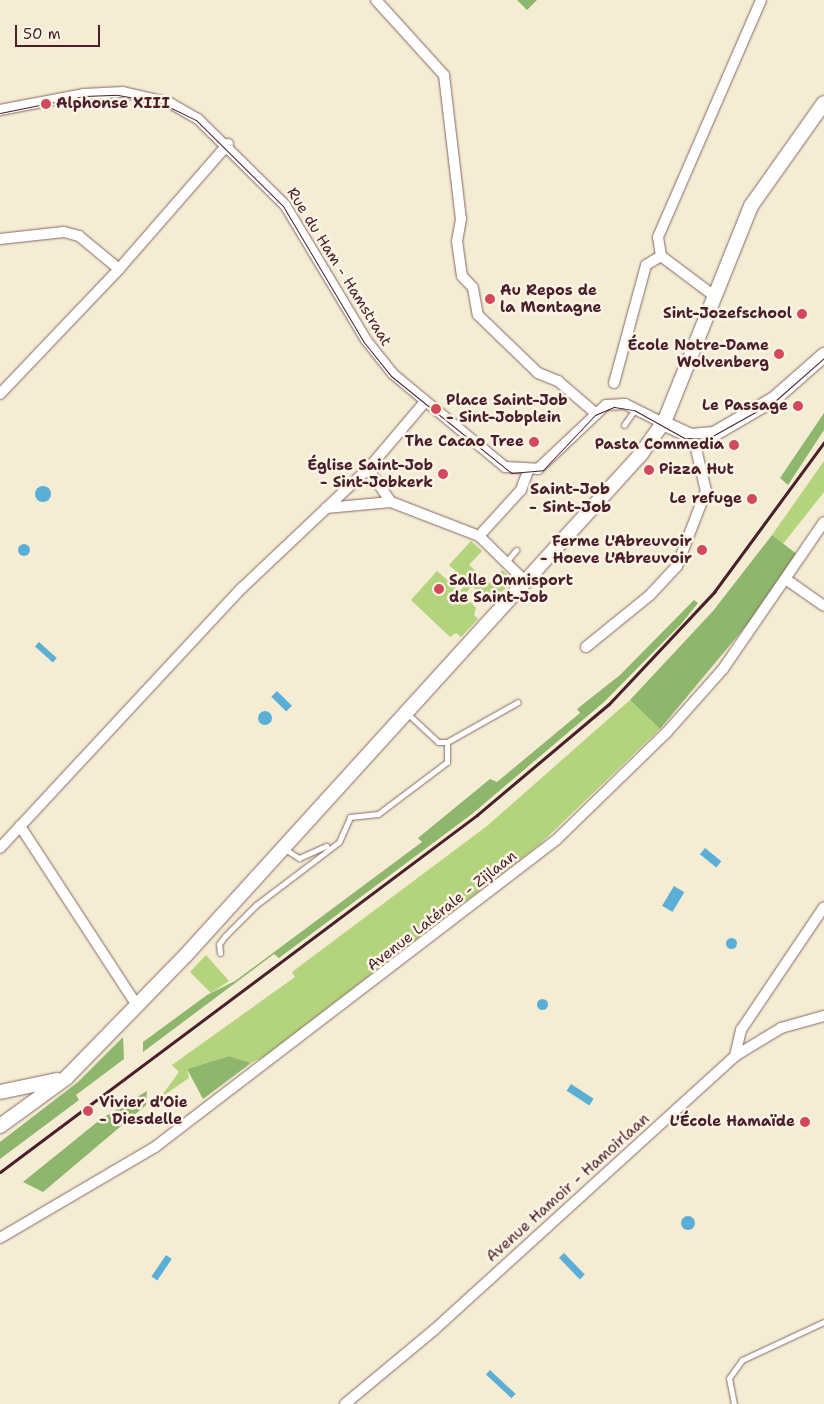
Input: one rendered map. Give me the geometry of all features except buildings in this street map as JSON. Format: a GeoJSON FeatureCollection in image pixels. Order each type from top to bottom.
{"type":"FeatureCollection","features":[{"type":"Feature","properties":{"kind":"main road"},"geometry":{"type":"LineString","coordinates":[[0,1126],[75,1070],[284,849],[641,454],[663,423],[713,295],[751,206],[824,103]]}},
{"type":"Feature","properties":{"kind":"main road"},"geometry":{"type":"LineString","coordinates":[[663,423],[693,436],[714,434],[754,412],[824,355]]}},
{"type":"Feature","properties":{"kind":"main road"},"geometry":{"type":"LineString","coordinates":[[0,1092],[48,1083],[75,1070]]}},
{"type":"Feature","properties":{"kind":"street"},"geometry":{"type":"LineString","coordinates":[[376,0],[444,75],[461,219],[457,240],[462,276],[473,288],[478,315],[538,373],[558,381],[594,412]]}},
{"type":"Feature","properties":{"kind":"street"},"geometry":{"type":"LineString","coordinates":[[713,295],[662,256],[660,226],[761,0]]}},
{"type":"Feature","properties":{"kind":"street","name":"Rue du Ham - Hamstraat"},"geometry":{"type":"LineString","coordinates":[[0,110],[84,94],[130,93],[178,107],[228,144],[294,217],[379,358],[424,404],[500,464],[528,471]]}},
{"type":"Feature","properties":{"kind":"street"},"geometry":{"type":"LineString","coordinates":[[0,394],[119,269],[228,144]]}},
{"type":"Feature","properties":{"kind":"street"},"geometry":{"type":"LineString","coordinates":[[0,239],[64,232],[79,236],[119,269]]}},
{"type":"Feature","properties":{"kind":"street"},"geometry":{"type":"LineString","coordinates":[[614,383],[646,265],[662,256]]}},
{"type":"Feature","properties":{"kind":"street"},"geometry":{"type":"LineString","coordinates":[[0,848],[242,588],[368,469],[424,404]]}},
{"type":"Feature","properties":{"kind":"street"},"geometry":{"type":"LineString","coordinates":[[479,536],[521,490],[528,471],[547,463],[594,412],[611,404],[635,408],[663,423]]}},
{"type":"Feature","properties":{"kind":"street"},"geometry":{"type":"LineString","coordinates":[[586,647],[650,595],[677,566],[706,491],[693,436]]}},
{"type":"Feature","properties":{"kind":"street"},"geometry":{"type":"LineString","coordinates":[[368,469],[391,502]]}},
{"type":"Feature","properties":{"kind":"street"},"geometry":{"type":"LineString","coordinates":[[326,508],[391,502],[479,536],[525,581]]}},
{"type":"Feature","properties":{"kind":"street","name":"Avenue Latérale - Zijlaan"},"geometry":{"type":"LineString","coordinates":[[0,1238],[155,1147],[556,840],[696,700],[787,580],[824,522]]}},
{"type":"Feature","properties":{"kind":"street"},"geometry":{"type":"LineString","coordinates":[[787,580],[824,606]]}},
{"type":"Feature","properties":{"kind":"street"},"geometry":{"type":"LineString","coordinates":[[20,826],[136,1004]]}},
{"type":"Feature","properties":{"kind":"street"},"geometry":{"type":"LineString","coordinates":[[735,1056],[741,1030],[824,907]]}},
{"type":"Feature","properties":{"kind":"street","name":"Avenue Hamoir - Hamoirlaan"},"geometry":{"type":"LineString","coordinates":[[345,1404],[441,1324],[735,1056],[781,1028],[824,1016]]}},
{"type":"Feature","properties":{"kind":"street"},"geometry":{"type":"LineString","coordinates":[[15,1090],[24,1099],[24,1108]]}},
{"type":"Feature","properties":{"kind":"lane"},"geometry":{"type":"LineString","coordinates":[[624,425],[635,408]]}},
{"type":"Feature","properties":{"kind":"lane"},"geometry":{"type":"LineString","coordinates":[[506,562],[516,550]]}},
{"type":"Feature","properties":{"kind":"lane"},"geometry":{"type":"LineString","coordinates":[[407,713],[438,742],[447,742],[518,702]]}},
{"type":"Feature","properties":{"kind":"lane"},"geometry":{"type":"LineString","coordinates":[[220,953],[222,940],[256,905],[339,842],[350,818],[378,814],[447,762],[447,742]]}},
{"type":"Feature","properties":{"kind":"lane"},"geometry":{"type":"LineString","coordinates":[[284,849],[299,858],[326,846]]}},
{"type":"Feature","properties":{"kind":"lane"},"geometry":{"type":"LineString","coordinates":[[734,1404],[728,1378],[742,1360],[824,1322]]}},
{"type":"Feature","properties":{"kind":"green space"},"geometry":{"type":"Polygon","coordinates":[[[517,0],[537,0],[527,10],[517,0]]]}},
{"type":"Feature","properties":{"kind":"green space"},"geometry":{"type":"Polygon","coordinates":[[[824,413],[824,430],[788,485],[780,478],[824,413]]]}},
{"type":"Feature","properties":{"kind":"green space"},"geometry":{"type":"Polygon","coordinates":[[[824,461],[824,492],[783,544],[772,535],[824,461]]]}},
{"type":"Feature","properties":{"kind":"green space"},"geometry":{"type":"Polygon","coordinates":[[[772,535],[798,555],[755,615],[660,729],[630,700],[713,611],[772,535]]]}},
{"type":"Feature","properties":{"kind":"green space","name":"Salle Omnisport de Saint-Job"},"geometry":{"type":"Polygon","coordinates":[[[471,541],[482,551],[469,565],[489,583],[502,570],[513,580],[491,603],[472,586],[464,595],[476,608],[474,615],[478,619],[461,637],[456,633],[450,637],[411,600],[437,571],[460,591],[468,582],[449,565],[471,541]]]}},
{"type":"Feature","properties":{"kind":"green space"},"geometry":{"type":"Polygon","coordinates":[[[694,600],[698,603],[681,624],[604,702],[472,814],[279,958],[274,954],[143,1052],[143,1042],[207,995],[235,981],[422,842],[418,838],[490,779],[497,782],[580,713],[577,709],[620,675],[694,600]]]}},
{"type":"Feature","properties":{"kind":"green space"},"geometry":{"type":"Polygon","coordinates":[[[630,700],[660,729],[540,844],[265,1056],[251,1063],[229,1056],[187,1069],[189,1078],[160,1098],[179,1072],[172,1065],[295,977],[292,972],[487,826],[630,700]]]}},
{"type":"Feature","properties":{"kind":"green space"},"geometry":{"type":"Polygon","coordinates":[[[206,955],[229,981],[211,993],[190,972],[206,955]]]}},
{"type":"Feature","properties":{"kind":"green space"},"geometry":{"type":"Polygon","coordinates":[[[123,1037],[124,1059],[76,1095],[79,1100],[0,1159],[0,1142],[78,1082],[123,1037]]]}},
{"type":"Feature","properties":{"kind":"green space"},"geometry":{"type":"Polygon","coordinates":[[[229,1056],[251,1063],[203,1099],[187,1069],[229,1056]]]}},
{"type":"Feature","properties":{"kind":"green space"},"geometry":{"type":"Polygon","coordinates":[[[147,1091],[146,1105],[43,1192],[23,1182],[101,1119],[147,1091]]]}},
{"type":"Feature","properties":{"kind":"water"},"geometry":{"type":"Polygon","coordinates":[[[40,486],[46,486],[51,491],[49,500],[40,502],[35,497],[35,491],[40,486]]]}},
{"type":"Feature","properties":{"kind":"water"},"geometry":{"type":"Polygon","coordinates":[[[22,544],[26,544],[30,550],[26,556],[22,556],[18,552],[18,548],[22,544]]]}},
{"type":"Feature","properties":{"kind":"water"},"geometry":{"type":"Polygon","coordinates":[[[39,642],[57,658],[53,663],[35,646],[39,642]]]}},
{"type":"Feature","properties":{"kind":"water"},"geometry":{"type":"Polygon","coordinates":[[[277,691],[292,706],[286,712],[271,697],[277,691]]]}},
{"type":"Feature","properties":{"kind":"water"},"geometry":{"type":"Polygon","coordinates":[[[262,711],[268,711],[272,718],[268,725],[262,725],[258,721],[258,715],[262,711]]]}},
{"type":"Feature","properties":{"kind":"water"},"geometry":{"type":"Polygon","coordinates":[[[705,848],[721,861],[716,867],[700,854],[705,848]]]}},
{"type":"Feature","properties":{"kind":"water"},"geometry":{"type":"Polygon","coordinates":[[[674,886],[684,892],[672,912],[662,906],[674,886]]]}},
{"type":"Feature","properties":{"kind":"water"},"geometry":{"type":"Polygon","coordinates":[[[731,937],[737,943],[731,949],[725,943],[731,937]]]}},
{"type":"Feature","properties":{"kind":"water"},"geometry":{"type":"Polygon","coordinates":[[[542,998],[548,1004],[542,1010],[536,1004],[542,998]]]}},
{"type":"Feature","properties":{"kind":"water"},"geometry":{"type":"Polygon","coordinates":[[[571,1084],[594,1099],[589,1105],[567,1091],[571,1084]]]}},
{"type":"Feature","properties":{"kind":"water"},"geometry":{"type":"Polygon","coordinates":[[[688,1216],[693,1218],[695,1223],[693,1228],[688,1230],[683,1228],[681,1223],[683,1218],[688,1216]]]}},
{"type":"Feature","properties":{"kind":"water"},"geometry":{"type":"Polygon","coordinates":[[[564,1253],[585,1275],[580,1279],[559,1258],[564,1253]]]}},
{"type":"Feature","properties":{"kind":"water"},"geometry":{"type":"Polygon","coordinates":[[[166,1255],[172,1259],[157,1280],[151,1277],[166,1255]]]}},
{"type":"Feature","properties":{"kind":"water"},"geometry":{"type":"Polygon","coordinates":[[[490,1370],[516,1394],[512,1398],[486,1374],[490,1370]]]}},
{"type":"Feature","properties":{"kind":"tram line"},"geometry":{"type":"LineString","coordinates":[[0,113],[84,96],[118,95],[161,103],[196,120],[283,206],[363,341],[391,376],[511,473],[543,470],[595,415],[614,407],[634,410],[684,438],[707,439],[775,401],[824,358]]}},
{"type":"Feature","properties":{"kind":"railway"},"geometry":{"type":"LineString","coordinates":[[0,1172],[477,815],[609,704],[714,592],[824,442]]}},
{"type":"Feature","properties":{"kind":"place","name":"Alphonse XIII"},"geometry":{"type":"Point","coordinates":[46,104]}},
{"type":"Feature","properties":{"kind":"place","name":"Au Repos de la Montagne"},"geometry":{"type":"Point","coordinates":[490,299]}},
{"type":"Feature","properties":{"kind":"place","name":"Sint-Jozefschool"},"geometry":{"type":"Point","coordinates":[802,314]}},
{"type":"Feature","properties":{"kind":"place","name":"École Notre-Dame Wolvenberg"},"geometry":{"type":"Point","coordinates":[779,354]}},
{"type":"Feature","properties":{"kind":"place","name":"Le Passage"},"geometry":{"type":"Point","coordinates":[798,406]}},
{"type":"Feature","properties":{"kind":"place","name":"Place Saint-Job - Sint-Jobplein"},"geometry":{"type":"Point","coordinates":[436,409]}},
{"type":"Feature","properties":{"kind":"place","name":"The Cacao Tree"},"geometry":{"type":"Point","coordinates":[534,442]}},
{"type":"Feature","properties":{"kind":"place","name":"Pasta Commedia"},"geometry":{"type":"Point","coordinates":[734,445]}},
{"type":"Feature","properties":{"kind":"place","name":"Pizza Hut"},"geometry":{"type":"Point","coordinates":[649,470]}},
{"type":"Feature","properties":{"kind":"place","name":"Église Saint-Job - Sint-Jobkerk"},"geometry":{"type":"Point","coordinates":[443,474]}},
{"type":"Feature","properties":{"kind":"place","name":"Le refuge"},"geometry":{"type":"Point","coordinates":[752,499]}},
{"type":"Feature","properties":{"kind":"place","name":"Ferme L'Abreuvoir - Hoeve L'Abreuvoir"},"geometry":{"type":"Point","coordinates":[702,550]}},
{"type":"Feature","properties":{"kind":"place","name":"Salle Omnisport de Saint-Job"},"geometry":{"type":"Point","coordinates":[439,589]}},
{"type":"Feature","properties":{"kind":"place","name":"Vivier d'Oie - Diesdelle"},"geometry":{"type":"Point","coordinates":[88,1111]}},
{"type":"Feature","properties":{"kind":"place","name":"L'École Hamaïde"},"geometry":{"type":"Point","coordinates":[805,1122]}},
{"type":"Feature","properties":{"kind":"district","name":"Saint-Job - Sint-Job"},"geometry":{"type":"Point","coordinates":[570,498]}}]}
